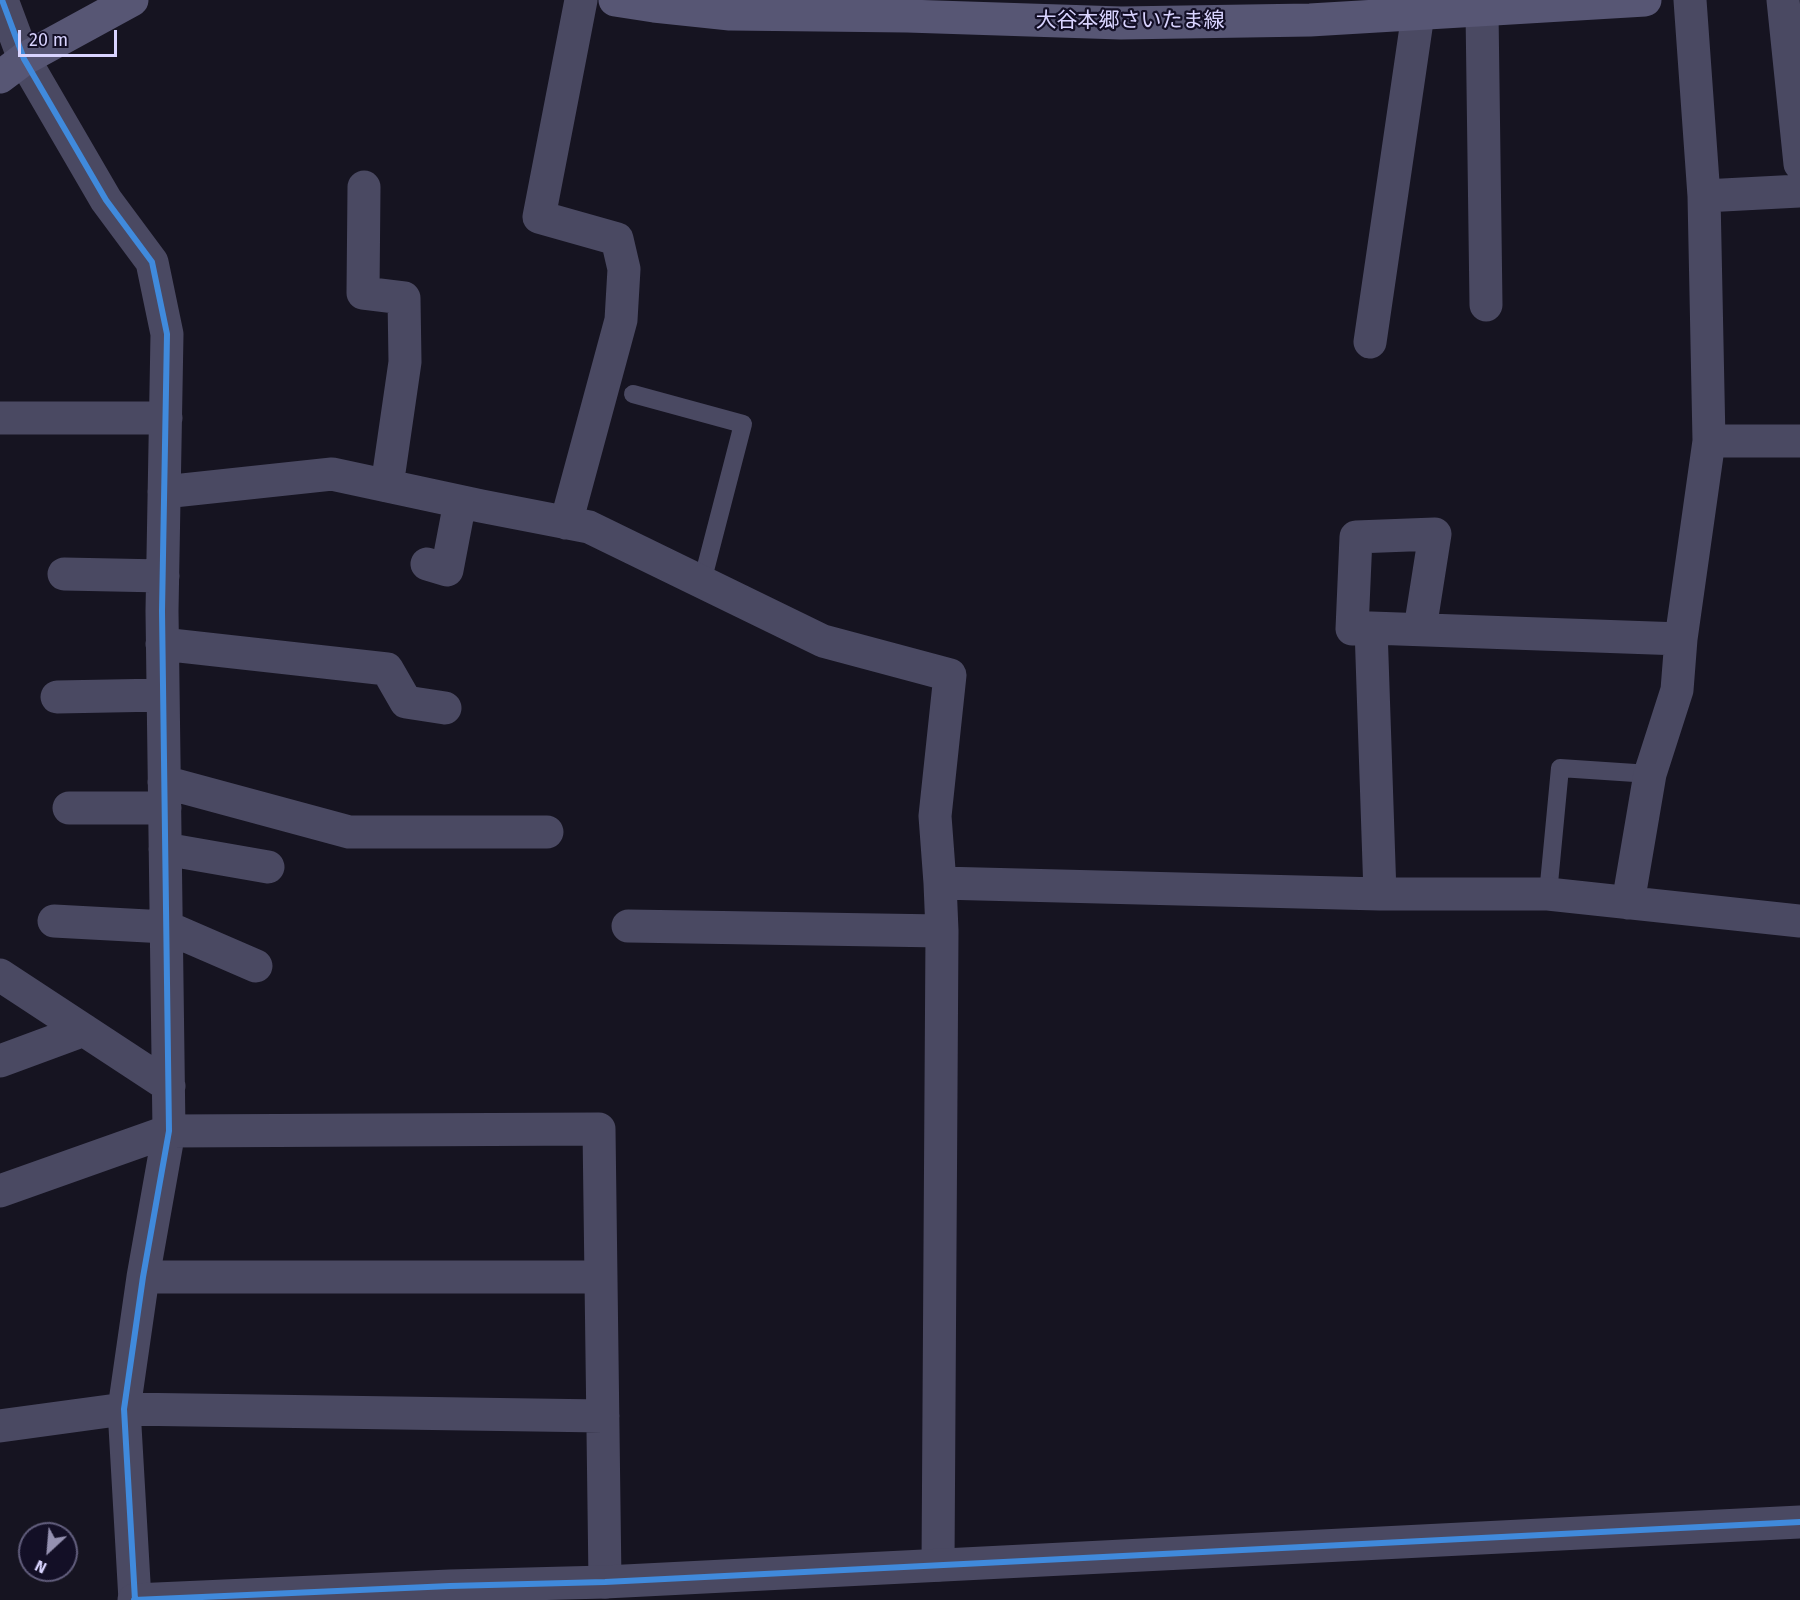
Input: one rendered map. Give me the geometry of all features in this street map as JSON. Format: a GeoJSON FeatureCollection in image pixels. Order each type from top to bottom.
{"type":"FeatureCollection","features":[{"type":"Feature","properties":{"kind":"main road"},"geometry":{"type":"LineString","coordinates":[[12,68],[132,0]]}},
{"type":"Feature","properties":{"kind":"main road","name":"大谷本郷さいたま線"},"geometry":{"type":"LineString","coordinates":[[615,0],[730,14],[907,16],[1121,23],[1311,10],[1418,14],[1645,0]]}},
{"type":"Feature","properties":{"kind":"street"},"geometry":{"type":"LineString","coordinates":[[2,0],[12,68],[152,262],[167,334],[162,644],[169,1131],[143,1277],[124,1409],[134,1600],[450,1586],[605,1582],[1800,1521]]}},
{"type":"Feature","properties":{"kind":"street"},"geometry":{"type":"LineString","coordinates":[[566,523],[621,320],[624,269],[617,239],[539,216],[581,0]]}},
{"type":"Feature","properties":{"kind":"street"},"geometry":{"type":"LineString","coordinates":[[1628,903],[1650,774],[1677,690],[1681,639],[1709,441],[1704,196],[1690,0]]}},
{"type":"Feature","properties":{"kind":"street"},"geometry":{"type":"LineString","coordinates":[[1782,0],[1800,164]]}},
{"type":"Feature","properties":{"kind":"street"},"geometry":{"type":"LineString","coordinates":[[1482,11],[1486,305]]}},
{"type":"Feature","properties":{"kind":"street"},"geometry":{"type":"LineString","coordinates":[[1370,342],[1418,14]]}},
{"type":"Feature","properties":{"kind":"street"},"geometry":{"type":"LineString","coordinates":[[364,187],[363,293],[404,298],[405,362],[387,486]]}},
{"type":"Feature","properties":{"kind":"street"},"geometry":{"type":"LineString","coordinates":[[1704,196],[1800,191]]}},
{"type":"Feature","properties":{"kind":"street"},"geometry":{"type":"LineString","coordinates":[[0,418],[166,418]]}},
{"type":"Feature","properties":{"kind":"street"},"geometry":{"type":"LineString","coordinates":[[1709,441],[1800,441]]}},
{"type":"Feature","properties":{"kind":"street"},"geometry":{"type":"LineString","coordinates":[[164,492],[332,474],[590,527],[823,641],[950,675],[935,816],[942,931],[938,1565]]}},
{"type":"Feature","properties":{"kind":"street"},"geometry":{"type":"LineString","coordinates":[[427,564],[447,570],[460,502]]}},
{"type":"Feature","properties":{"kind":"street"},"geometry":{"type":"LineString","coordinates":[[1420,630],[1435,534],[1356,537],[1352,629],[1681,639]]}},
{"type":"Feature","properties":{"kind":"street"},"geometry":{"type":"LineString","coordinates":[[64,574],[162,576]]}},
{"type":"Feature","properties":{"kind":"street"},"geometry":{"type":"LineString","coordinates":[[1371,628],[1380,894]]}},
{"type":"Feature","properties":{"kind":"street"},"geometry":{"type":"LineString","coordinates":[[162,644],[387,669],[406,702],[445,708]]}},
{"type":"Feature","properties":{"kind":"street"},"geometry":{"type":"LineString","coordinates":[[57,697],[163,696]]}},
{"type":"Feature","properties":{"kind":"street"},"geometry":{"type":"LineString","coordinates":[[69,808],[164,795],[349,832],[547,832]]}},
{"type":"Feature","properties":{"kind":"street"},"geometry":{"type":"LineString","coordinates":[[165,849],[268,867]]}},
{"type":"Feature","properties":{"kind":"street"},"geometry":{"type":"LineString","coordinates":[[940,883],[1380,894],[1548,894],[1800,921]]}},
{"type":"Feature","properties":{"kind":"street"},"geometry":{"type":"LineString","coordinates":[[54,921],[166,927],[256,966]]}},
{"type":"Feature","properties":{"kind":"street"},"geometry":{"type":"LineString","coordinates":[[628,926],[942,931]]}},
{"type":"Feature","properties":{"kind":"street"},"geometry":{"type":"LineString","coordinates":[[0,975],[169,1086]]}},
{"type":"Feature","properties":{"kind":"street"},"geometry":{"type":"LineString","coordinates":[[0,1061],[84,1030]]}},
{"type":"Feature","properties":{"kind":"street"},"geometry":{"type":"LineString","coordinates":[[0,1191],[169,1131],[599,1129],[605,1582]]}},
{"type":"Feature","properties":{"kind":"street"},"geometry":{"type":"LineString","coordinates":[[143,1277],[601,1277]]}},
{"type":"Feature","properties":{"kind":"street"},"geometry":{"type":"LineString","coordinates":[[0,1426],[124,1409],[603,1416]]}},
{"type":"Feature","properties":{"kind":"lane"},"geometry":{"type":"LineString","coordinates":[[633,394],[743,424],[702,582]]}},
{"type":"Feature","properties":{"kind":"lane"},"geometry":{"type":"LineString","coordinates":[[1548,894],[1560,768],[1650,774]]}},
{"type":"Feature","properties":{"kind":"cycle path"},"geometry":{"type":"LineString","coordinates":[[2,0],[24,59],[106,200],[152,262],[167,334],[162,611],[169,1131],[143,1277],[124,1409],[135,1600]]}},
{"type":"Feature","properties":{"kind":"cycle path"},"geometry":{"type":"LineString","coordinates":[[134,1600],[450,1586],[605,1582],[1800,1522]]}}]}
